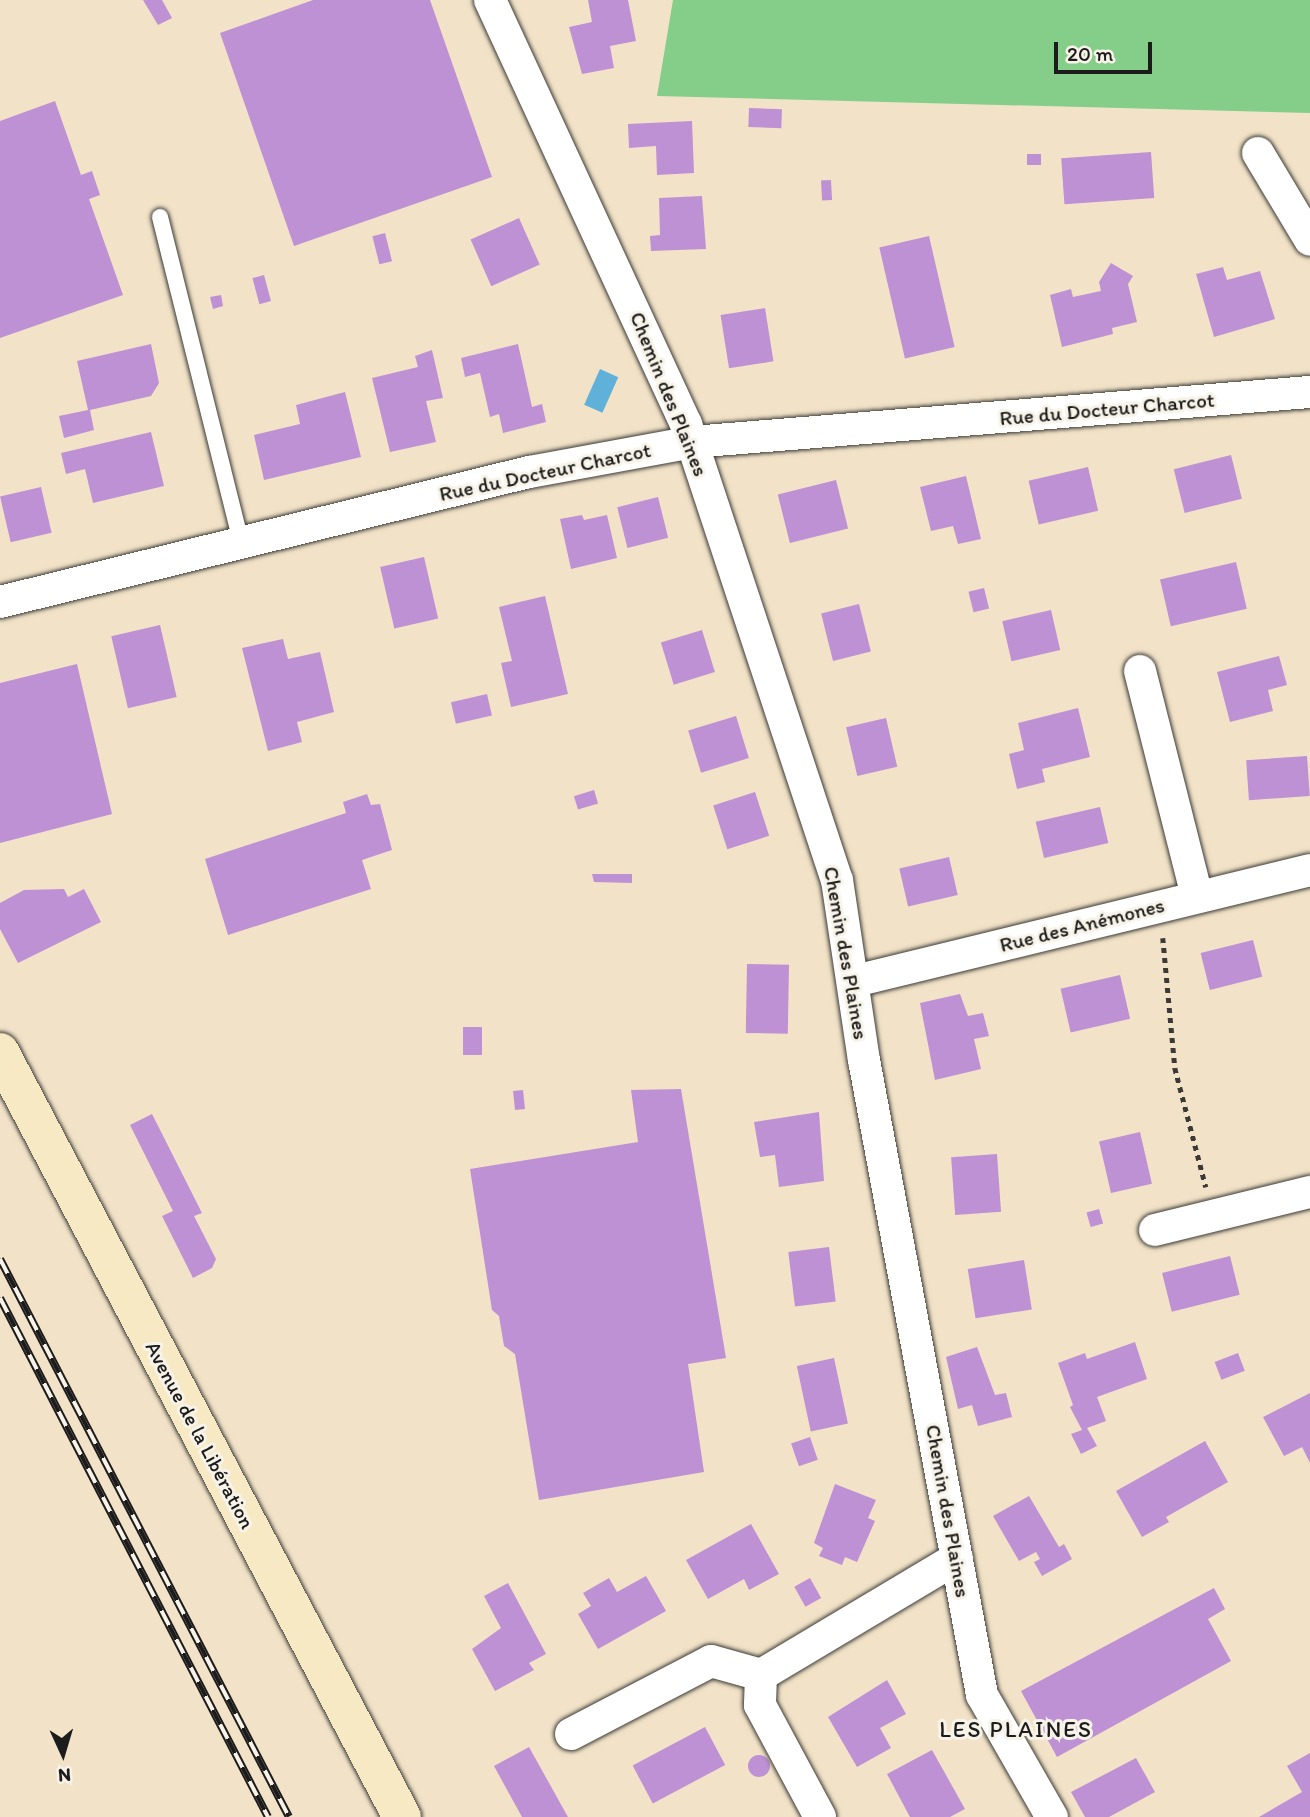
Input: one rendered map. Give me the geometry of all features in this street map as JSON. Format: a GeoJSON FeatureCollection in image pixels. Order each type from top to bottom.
{"type":"FeatureCollection","features":[{"type":"Feature","properties":{"kind":"street","name":"Chemin des Plaines"},"geometry":{"type":"LineString","coordinates":[[490,0],[692,442],[838,880],[855,981],[864,1060],[982,1695],[1052,1817]]}},
{"type":"Feature","properties":{"kind":"street"},"geometry":{"type":"LineString","coordinates":[[1258,153],[1310,240]]}},
{"type":"Feature","properties":{"kind":"street","name":"Rue du Docteur Charcot"},"geometry":{"type":"LineString","coordinates":[[0,601],[529,472],[692,442],[1310,392]]}},
{"type":"Feature","properties":{"kind":"street"},"geometry":{"type":"LineString","coordinates":[[1140,671],[1197,896]]}},
{"type":"Feature","properties":{"kind":"street","name":"Rue des Anémones"},"geometry":{"type":"LineString","coordinates":[[855,981],[1310,870]]}},
{"type":"Feature","properties":{"kind":"street","name":"Avenue de la Libération"},"geometry":{"type":"LineString","coordinates":[[0,1052],[402,1817]]}},
{"type":"Feature","properties":{"kind":"street"},"geometry":{"type":"LineString","coordinates":[[1155,1230],[1310,1192]]}},
{"type":"Feature","properties":{"kind":"street"},"geometry":{"type":"LineString","coordinates":[[571,1734],[712,1661],[761,1675],[957,1558]]}},
{"type":"Feature","properties":{"kind":"street"},"geometry":{"type":"LineString","coordinates":[[761,1675],[761,1705],[820,1817]]}},
{"type":"Feature","properties":{"kind":"lane"},"geometry":{"type":"LineString","coordinates":[[160,217],[242,543]]}},
{"type":"Feature","properties":{"kind":"path"},"geometry":{"type":"LineString","coordinates":[[1161,905],[1175,1068],[1213,1216]]}},
{"type":"Feature","properties":{"kind":"green space"},"geometry":{"type":"Polygon","coordinates":[[[673,0],[1310,0],[1310,113],[657,96],[673,0]]]}},
{"type":"Feature","properties":{"kind":"water"},"geometry":{"type":"Polygon","coordinates":[[[600,369],[618,377],[602,413],[584,405],[600,369]]]}},
{"type":"Feature","properties":{"kind":"building"},"geometry":{"type":"Polygon","coordinates":[[[143,0],[162,0],[172,18],[158,25],[143,0]]]}},
{"type":"Feature","properties":{"kind":"building"},"geometry":{"type":"Polygon","coordinates":[[[313,0],[430,0],[492,177],[294,246],[220,33],[313,0]]]}},
{"type":"Feature","properties":{"kind":"building"},"geometry":{"type":"Polygon","coordinates":[[[588,0],[628,0],[636,41],[610,46],[614,68],[582,74],[569,27],[592,22],[588,0]]]}},
{"type":"Feature","properties":{"kind":"building"},"geometry":{"type":"Polygon","coordinates":[[[55,101],[81,175],[92,171],[100,195],[89,199],[123,295],[0,338],[0,121],[55,101]]]}},
{"type":"Feature","properties":{"kind":"building"},"geometry":{"type":"Polygon","coordinates":[[[749,108],[782,109],[781,128],[748,127],[749,108]]]}},
{"type":"Feature","properties":{"kind":"building"},"geometry":{"type":"Polygon","coordinates":[[[692,121],[694,173],[657,175],[656,146],[629,148],[628,124],[692,121]]]}},
{"type":"Feature","properties":{"kind":"building"},"geometry":{"type":"Polygon","coordinates":[[[1151,152],[1154,198],[1064,204],[1061,158],[1151,152]]]}},
{"type":"Feature","properties":{"kind":"building"},"geometry":{"type":"Polygon","coordinates":[[[1027,154],[1041,154],[1041,165],[1027,165],[1027,154]]]}},
{"type":"Feature","properties":{"kind":"building"},"geometry":{"type":"Polygon","coordinates":[[[831,180],[832,200],[822,200],[821,181],[831,180]]]}},
{"type":"Feature","properties":{"kind":"building"},"geometry":{"type":"Polygon","coordinates":[[[702,196],[706,249],[651,251],[650,236],[660,235],[659,198],[702,196]]]}},
{"type":"Feature","properties":{"kind":"building"},"geometry":{"type":"Polygon","coordinates":[[[519,218],[540,265],[491,286],[471,240],[519,218]]]}},
{"type":"Feature","properties":{"kind":"building"},"geometry":{"type":"Polygon","coordinates":[[[385,233],[392,261],[379,264],[372,236],[385,233]]]}},
{"type":"Feature","properties":{"kind":"building"},"geometry":{"type":"Polygon","coordinates":[[[929,236],[955,347],[905,359],[879,247],[929,236]]]}},
{"type":"Feature","properties":{"kind":"building"},"geometry":{"type":"Polygon","coordinates":[[[1111,263],[1133,276],[1128,284],[1137,322],[1112,328],[1113,334],[1062,347],[1050,295],[1071,289],[1073,297],[1101,291],[1099,282],[1111,263]]]}},
{"type":"Feature","properties":{"kind":"building"},"geometry":{"type":"Polygon","coordinates":[[[1223,267],[1227,280],[1260,271],[1275,319],[1214,337],[1196,274],[1223,267]]]}},
{"type":"Feature","properties":{"kind":"building"},"geometry":{"type":"Polygon","coordinates":[[[264,275],[271,301],[259,304],[252,278],[264,275]]]}},
{"type":"Feature","properties":{"kind":"building"},"geometry":{"type":"Polygon","coordinates":[[[221,295],[223,306],[213,309],[210,297],[221,295]]]}},
{"type":"Feature","properties":{"kind":"building"},"geometry":{"type":"Polygon","coordinates":[[[765,308],[773,361],[729,368],[721,315],[765,308]]]}},
{"type":"Feature","properties":{"kind":"building"},"geometry":{"type":"Polygon","coordinates":[[[151,344],[159,383],[151,396],[90,410],[94,430],[64,438],[59,416],[88,410],[77,361],[151,344]]]}},
{"type":"Feature","properties":{"kind":"building"},"geometry":{"type":"Polygon","coordinates":[[[518,344],[532,407],[542,404],[546,422],[503,433],[499,414],[490,417],[480,373],[465,377],[461,358],[518,344]]]}},
{"type":"Feature","properties":{"kind":"building"},"geometry":{"type":"Polygon","coordinates":[[[432,350],[443,398],[426,401],[436,442],[390,452],[372,378],[418,367],[415,356],[432,350]]]}},
{"type":"Feature","properties":{"kind":"building"},"geometry":{"type":"Polygon","coordinates":[[[345,392],[361,457],[264,480],[254,435],[300,424],[296,405],[345,392]]]}},
{"type":"Feature","properties":{"kind":"building"},"geometry":{"type":"Polygon","coordinates":[[[151,432],[164,486],[93,503],[85,469],[66,474],[61,453],[151,432]]]}},
{"type":"Feature","properties":{"kind":"building"},"geometry":{"type":"Polygon","coordinates":[[[1231,455],[1242,499],[1185,513],[1174,469],[1231,455]]]}},
{"type":"Feature","properties":{"kind":"building"},"geometry":{"type":"Polygon","coordinates":[[[1088,467],[1098,511],[1039,525],[1029,481],[1088,467]]]}},
{"type":"Feature","properties":{"kind":"building"},"geometry":{"type":"Polygon","coordinates":[[[966,476],[981,539],[958,544],[953,526],[931,531],[920,487],[966,476]]]}},
{"type":"Feature","properties":{"kind":"building"},"geometry":{"type":"Polygon","coordinates":[[[836,480],[848,529],[790,543],[778,495],[836,480]]]}},
{"type":"Feature","properties":{"kind":"building"},"geometry":{"type":"Polygon","coordinates":[[[41,487],[52,533],[11,542],[0,496],[41,487]]]}},
{"type":"Feature","properties":{"kind":"building"},"geometry":{"type":"Polygon","coordinates":[[[658,497],[668,538],[627,548],[617,507],[658,497]]]}},
{"type":"Feature","properties":{"kind":"building"},"geometry":{"type":"Polygon","coordinates":[[[582,515],[584,520],[607,515],[617,558],[571,569],[560,519],[582,515]]]}},
{"type":"Feature","properties":{"kind":"building"},"geometry":{"type":"Polygon","coordinates":[[[424,557],[438,618],[394,629],[380,567],[424,557]]]}},
{"type":"Feature","properties":{"kind":"building"},"geometry":{"type":"Polygon","coordinates":[[[1236,562],[1247,609],[1171,626],[1160,580],[1236,562]]]}},
{"type":"Feature","properties":{"kind":"building"},"geometry":{"type":"Polygon","coordinates":[[[984,588],[989,608],[974,612],[968,592],[984,588]]]}},
{"type":"Feature","properties":{"kind":"building"},"geometry":{"type":"Polygon","coordinates":[[[545,596],[568,694],[511,707],[501,663],[512,661],[499,607],[545,596]]]}},
{"type":"Feature","properties":{"kind":"building"},"geometry":{"type":"Polygon","coordinates":[[[859,604],[871,652],[833,661],[821,613],[859,604]]]}},
{"type":"Feature","properties":{"kind":"building"},"geometry":{"type":"Polygon","coordinates":[[[1051,610],[1060,650],[1012,661],[1002,621],[1051,610]]]}},
{"type":"Feature","properties":{"kind":"building"},"geometry":{"type":"Polygon","coordinates":[[[160,625],[177,697],[128,708],[111,636],[160,625]]]}},
{"type":"Feature","properties":{"kind":"building"},"geometry":{"type":"Polygon","coordinates":[[[702,630],[715,672],[674,685],[661,643],[702,630]]]}},
{"type":"Feature","properties":{"kind":"building"},"geometry":{"type":"Polygon","coordinates":[[[283,639],[288,659],[320,652],[334,712],[297,722],[302,742],[268,751],[242,648],[283,639]]]}},
{"type":"Feature","properties":{"kind":"building"},"geometry":{"type":"Polygon","coordinates":[[[1279,656],[1287,685],[1268,690],[1273,711],[1230,722],[1217,672],[1279,656]]]}},
{"type":"Feature","properties":{"kind":"building"},"geometry":{"type":"Polygon","coordinates":[[[77,664],[112,814],[0,843],[0,683],[77,664]]]}},
{"type":"Feature","properties":{"kind":"building"},"geometry":{"type":"Polygon","coordinates":[[[487,694],[492,715],[456,724],[451,702],[487,694]]]}},
{"type":"Feature","properties":{"kind":"building"},"geometry":{"type":"Polygon","coordinates":[[[1078,708],[1090,757],[1042,769],[1045,782],[1017,789],[1009,754],[1024,750],[1018,723],[1078,708]]]}},
{"type":"Feature","properties":{"kind":"building"},"geometry":{"type":"Polygon","coordinates":[[[736,716],[749,758],[701,773],[688,731],[736,716]]]}},
{"type":"Feature","properties":{"kind":"building"},"geometry":{"type":"Polygon","coordinates":[[[886,718],[897,767],[857,776],[846,727],[886,718]]]}},
{"type":"Feature","properties":{"kind":"building"},"geometry":{"type":"Polygon","coordinates":[[[1307,756],[1310,796],[1249,800],[1246,760],[1307,756]]]}},
{"type":"Feature","properties":{"kind":"building"},"geometry":{"type":"Polygon","coordinates":[[[594,790],[598,803],[578,810],[574,796],[594,790]]]}},
{"type":"Feature","properties":{"kind":"building"},"geometry":{"type":"Polygon","coordinates":[[[755,792],[769,836],[727,849],[713,806],[755,792]]]}},
{"type":"Feature","properties":{"kind":"building"},"geometry":{"type":"Polygon","coordinates":[[[367,794],[371,805],[380,804],[392,850],[362,860],[371,889],[228,935],[205,859],[346,813],[343,802],[367,794]]]}},
{"type":"Feature","properties":{"kind":"building"},"geometry":{"type":"Polygon","coordinates":[[[1100,807],[1108,843],[1044,858],[1036,822],[1100,807]]]}},
{"type":"Feature","properties":{"kind":"building"},"geometry":{"type":"Polygon","coordinates":[[[949,857],[958,895],[908,906],[899,868],[949,857]]]}},
{"type":"Feature","properties":{"kind":"building"},"geometry":{"type":"Polygon","coordinates":[[[592,874],[632,874],[632,883],[594,882],[592,874]]]}},
{"type":"Feature","properties":{"kind":"building"},"geometry":{"type":"Polygon","coordinates":[[[64,889],[68,897],[84,889],[101,922],[18,963],[0,929],[0,903],[24,890],[64,889]]]}},
{"type":"Feature","properties":{"kind":"building"},"geometry":{"type":"Polygon","coordinates":[[[1253,940],[1262,977],[1210,990],[1201,953],[1253,940]]]}},
{"type":"Feature","properties":{"kind":"building"},"geometry":{"type":"Polygon","coordinates":[[[747,964],[789,965],[788,1034],[746,1033],[747,964]]]}},
{"type":"Feature","properties":{"kind":"building"},"geometry":{"type":"Polygon","coordinates":[[[1120,975],[1130,1019],[1071,1033],[1061,989],[1120,975]]]}},
{"type":"Feature","properties":{"kind":"building"},"geometry":{"type":"Polygon","coordinates":[[[960,994],[968,1016],[983,1013],[989,1036],[974,1039],[981,1069],[935,1080],[920,1003],[960,994]]]}},
{"type":"Feature","properties":{"kind":"building"},"geometry":{"type":"Polygon","coordinates":[[[463,1027],[482,1027],[482,1055],[463,1055],[463,1027]]]}},
{"type":"Feature","properties":{"kind":"building"},"geometry":{"type":"Polygon","coordinates":[[[681,1089],[726,1358],[688,1364],[704,1472],[539,1500],[515,1354],[504,1346],[499,1316],[492,1310],[470,1169],[638,1142],[631,1090],[681,1089]]]}},
{"type":"Feature","properties":{"kind":"building"},"geometry":{"type":"Polygon","coordinates":[[[523,1090],[525,1109],[515,1110],[513,1091],[523,1090]]]}},
{"type":"Feature","properties":{"kind":"building"},"geometry":{"type":"Polygon","coordinates":[[[819,1112],[824,1181],[779,1187],[775,1155],[760,1157],[754,1122],[819,1112]]]}},
{"type":"Feature","properties":{"kind":"building"},"geometry":{"type":"Polygon","coordinates":[[[152,1114],[202,1213],[194,1216],[216,1259],[212,1268],[193,1278],[162,1216],[173,1211],[130,1125],[152,1114]]]}},
{"type":"Feature","properties":{"kind":"building"},"geometry":{"type":"Polygon","coordinates":[[[1140,1132],[1152,1184],[1111,1193],[1099,1141],[1140,1132]]]}},
{"type":"Feature","properties":{"kind":"building"},"geometry":{"type":"Polygon","coordinates":[[[997,1154],[1001,1212],[955,1215],[951,1157],[997,1154]]]}},
{"type":"Feature","properties":{"kind":"building"},"geometry":{"type":"Polygon","coordinates":[[[1099,1209],[1103,1223],[1091,1227],[1087,1213],[1099,1209]]]}},
{"type":"Feature","properties":{"kind":"building"},"geometry":{"type":"Polygon","coordinates":[[[829,1247],[836,1302],[795,1307],[788,1252],[829,1247]]]}},
{"type":"Feature","properties":{"kind":"building"},"geometry":{"type":"Polygon","coordinates":[[[1230,1256],[1240,1295],[1172,1312],[1162,1273],[1230,1256]]]}},
{"type":"Feature","properties":{"kind":"building"},"geometry":{"type":"Polygon","coordinates":[[[1024,1260],[1032,1309],[976,1318],[968,1269],[1024,1260]]]}},
{"type":"Feature","properties":{"kind":"building"},"geometry":{"type":"Polygon","coordinates":[[[1135,1342],[1147,1379],[1097,1397],[1106,1421],[1087,1428],[1097,1446],[1081,1454],[1071,1434],[1082,1430],[1070,1407],[1073,1405],[1058,1363],[1085,1353],[1087,1359],[1135,1342]]]}},
{"type":"Feature","properties":{"kind":"building"},"geometry":{"type":"Polygon","coordinates":[[[977,1347],[995,1395],[1006,1393],[1012,1417],[978,1426],[972,1405],[958,1409],[946,1357],[977,1347]]]}},
{"type":"Feature","properties":{"kind":"building"},"geometry":{"type":"Polygon","coordinates":[[[1238,1353],[1245,1371],[1221,1380],[1215,1362],[1238,1353]]]}},
{"type":"Feature","properties":{"kind":"building"},"geometry":{"type":"Polygon","coordinates":[[[834,1358],[848,1424],[811,1431],[797,1366],[834,1358]]]}},
{"type":"Feature","properties":{"kind":"building"},"geometry":{"type":"Polygon","coordinates":[[[1310,1393],[1310,1463],[1302,1447],[1284,1456],[1263,1417],[1310,1393]]]}},
{"type":"Feature","properties":{"kind":"building"},"geometry":{"type":"Polygon","coordinates":[[[810,1437],[818,1460],[799,1466],[791,1444],[810,1437]]]}},
{"type":"Feature","properties":{"kind":"building"},"geometry":{"type":"Polygon","coordinates":[[[1205,1441],[1228,1482],[1166,1517],[1169,1522],[1142,1537],[1116,1491],[1205,1441]]]}},
{"type":"Feature","properties":{"kind":"building"},"geometry":{"type":"Polygon","coordinates":[[[835,1484],[876,1500],[868,1518],[875,1521],[857,1562],[845,1557],[842,1565],[819,1556],[823,1548],[814,1543],[835,1484]]]}},
{"type":"Feature","properties":{"kind":"building"},"geometry":{"type":"Polygon","coordinates":[[[1029,1496],[1059,1547],[1064,1544],[1072,1559],[1042,1576],[1034,1562],[1040,1559],[1036,1552],[1019,1561],[993,1516],[1029,1496]]]}},
{"type":"Feature","properties":{"kind":"building"},"geometry":{"type":"Polygon","coordinates":[[[751,1524],[779,1574],[749,1590],[744,1579],[708,1599],[686,1560],[751,1524]]]}},
{"type":"Feature","properties":{"kind":"building"},"geometry":{"type":"Polygon","coordinates":[[[646,1576],[666,1611],[598,1649],[578,1614],[591,1606],[583,1593],[609,1578],[617,1592],[646,1576]]]}},
{"type":"Feature","properties":{"kind":"building"},"geometry":{"type":"Polygon","coordinates":[[[810,1578],[821,1598],[805,1607],[794,1587],[810,1578]]]}},
{"type":"Feature","properties":{"kind":"building"},"geometry":{"type":"Polygon","coordinates":[[[508,1583],[546,1654],[529,1663],[534,1670],[495,1691],[472,1649],[501,1628],[484,1596],[508,1583]]]}},
{"type":"Feature","properties":{"kind":"building"},"geometry":{"type":"Polygon","coordinates":[[[1214,1588],[1225,1609],[1208,1619],[1231,1661],[1057,1757],[1021,1691],[1214,1588]]]}},
{"type":"Feature","properties":{"kind":"building"},"geometry":{"type":"Polygon","coordinates":[[[887,1680],[906,1714],[880,1728],[891,1748],[857,1767],[828,1717],[887,1680]]]}},
{"type":"Feature","properties":{"kind":"building"},"geometry":{"type":"Polygon","coordinates":[[[705,1727],[725,1765],[653,1803],[633,1765],[705,1727]]]}},
{"type":"Feature","properties":{"kind":"building"},"geometry":{"type":"Polygon","coordinates":[[[529,1747],[568,1817],[522,1817],[494,1766],[529,1747]]]}},
{"type":"Feature","properties":{"kind":"building"},"geometry":{"type":"Polygon","coordinates":[[[932,1750],[965,1809],[950,1817],[910,1817],[887,1774],[932,1750]]]}},
{"type":"Feature","properties":{"kind":"building"},"geometry":{"type":"Polygon","coordinates":[[[1310,1753],[1310,1817],[1259,1817],[1302,1792],[1287,1766],[1310,1753]]]}},
{"type":"Feature","properties":{"kind":"building"},"geometry":{"type":"Polygon","coordinates":[[[759,1755],[769,1762],[770,1766],[763,1776],[759,1777],[749,1770],[748,1766],[755,1756],[759,1755]]]}},
{"type":"Feature","properties":{"kind":"building"},"geometry":{"type":"Polygon","coordinates":[[[1136,1758],[1155,1792],[1109,1817],[1085,1817],[1071,1792],[1136,1758]]]}},
{"type":"Feature","properties":{"kind":"railway"},"geometry":{"type":"LineString","coordinates":[[0,1259],[289,1817]]}},
{"type":"Feature","properties":{"kind":"railway"},"geometry":{"type":"LineString","coordinates":[[0,1298],[268,1817]]}},
{"type":"Feature","properties":{"kind":"district","name":"LES PLAINES"},"geometry":{"type":"Point","coordinates":[1016,1729]}}]}
